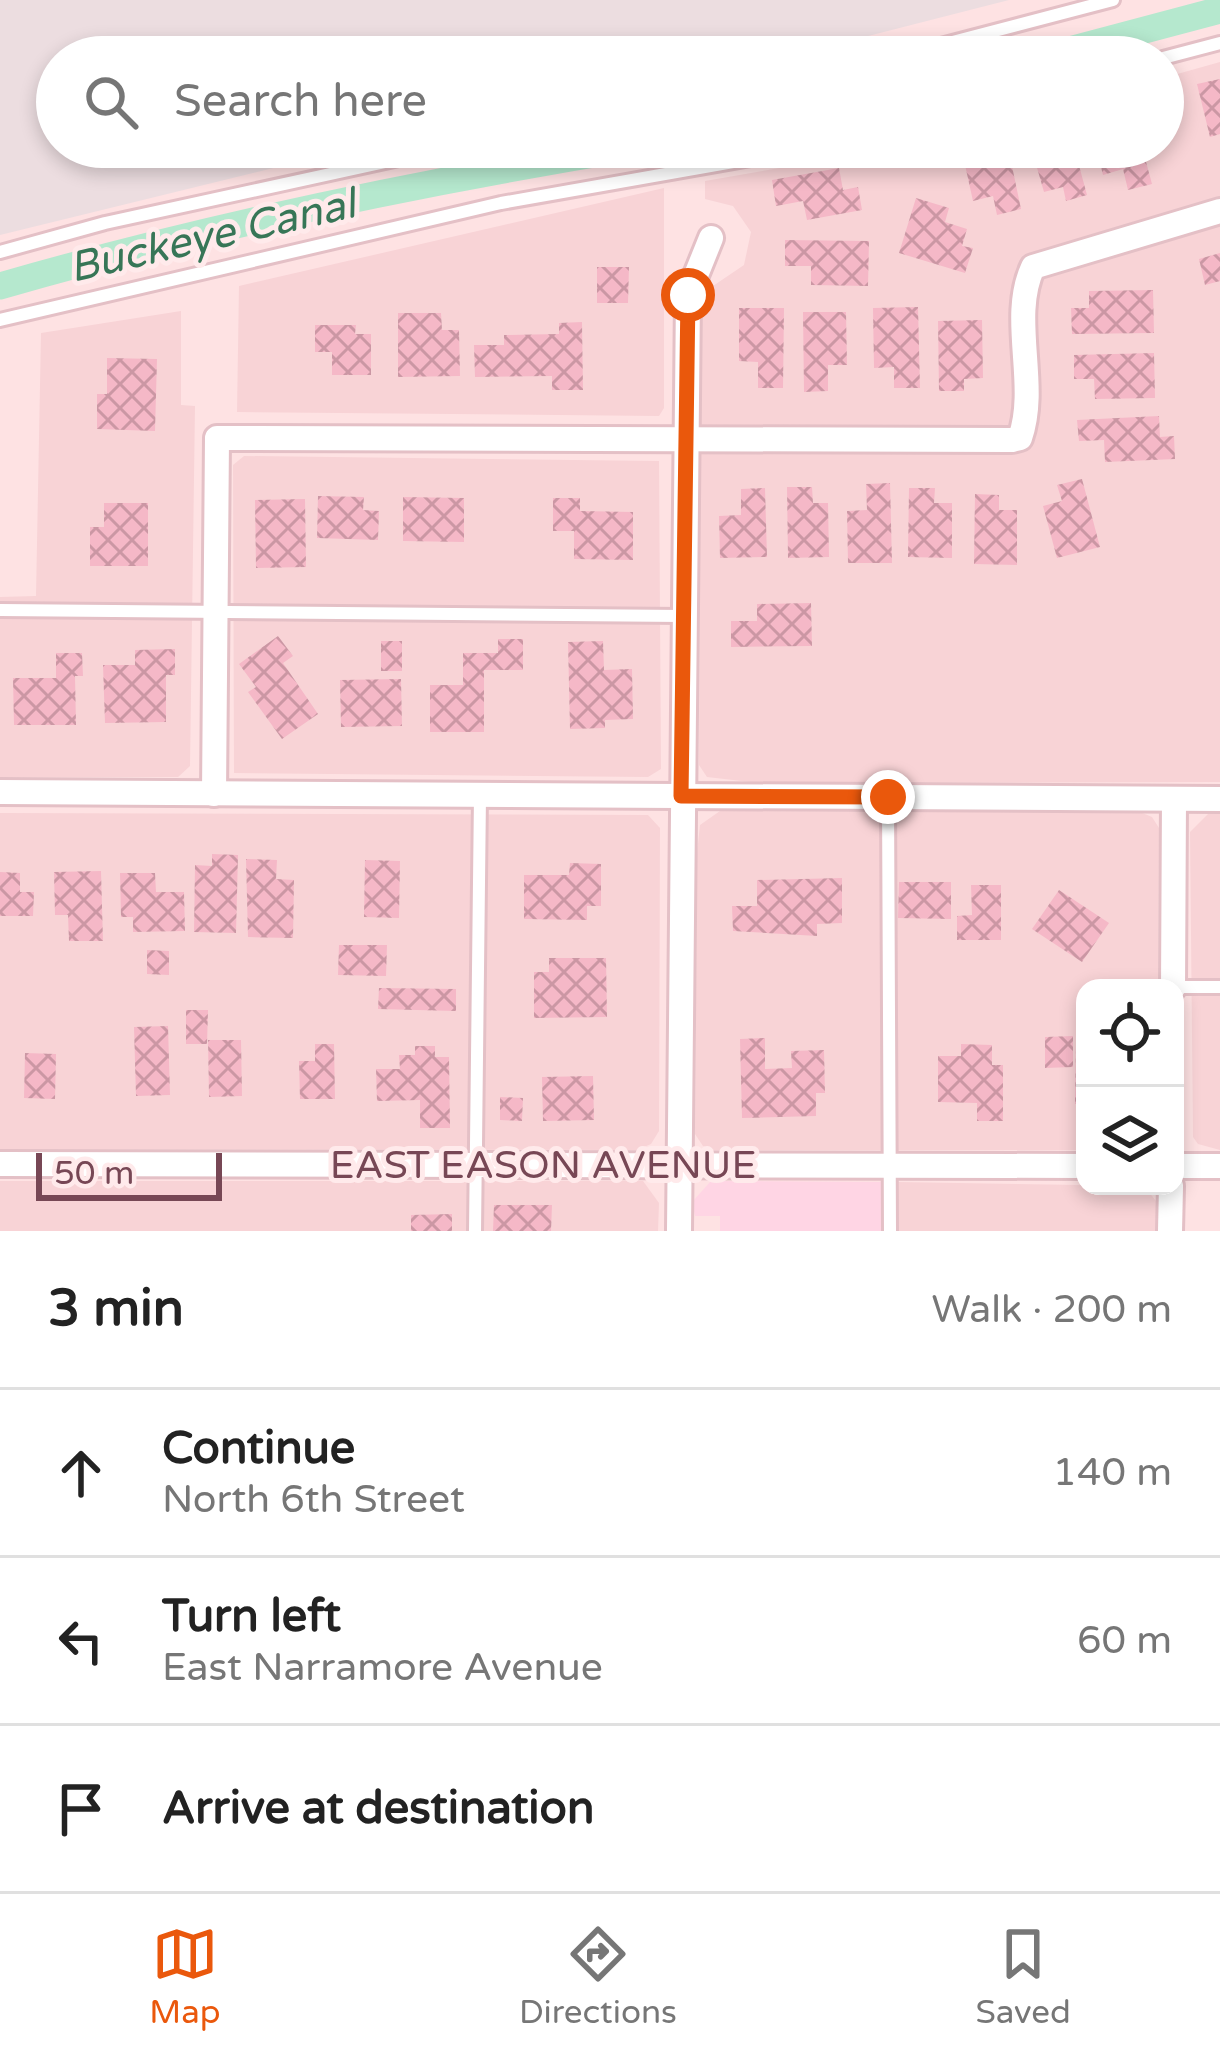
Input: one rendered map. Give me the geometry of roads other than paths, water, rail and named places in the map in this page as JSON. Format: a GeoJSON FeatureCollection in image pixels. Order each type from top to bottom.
{"type":"FeatureCollection","features":[{"type":"Feature","properties":{"kind":"street"},"geometry":{"type":"LineString","coordinates":[[214,794],[217,438],[1020,438],[1026,417],[1026,292],[1033,266],[1220,212]]}},
{"type":"Feature","properties":{"kind":"street"},"geometry":{"type":"LineString","coordinates":[[679,1231],[688,295],[711,238]]}},
{"type":"Feature","properties":{"kind":"street"},"geometry":{"type":"LineString","coordinates":[[0,792],[1220,799]]}},
{"type":"Feature","properties":{"kind":"street"},"geometry":{"type":"LineString","coordinates":[[1173,979],[1174,799]]}},
{"type":"Feature","properties":{"kind":"street","name":"EAST EASON AVENUE"},"geometry":{"type":"LineString","coordinates":[[0,1164],[1076,1166]]}},
{"type":"Feature","properties":{"kind":"street"},"geometry":{"type":"LineString","coordinates":[[1184,1166],[1220,1166]]}},
{"type":"Feature","properties":{"kind":"street"},"geometry":{"type":"LineString","coordinates":[[1170,1231],[1171,1195]]}},
{"type":"Feature","properties":{"kind":"lane"},"geometry":{"type":"LineString","coordinates":[[975,36],[1113,0]]}},
{"type":"Feature","properties":{"kind":"lane"},"geometry":{"type":"LineString","coordinates":[[1184,53],[1220,44]]}},
{"type":"Feature","properties":{"kind":"lane"},"geometry":{"type":"LineString","coordinates":[[0,252],[104,223],[357,168]]}},
{"type":"Feature","properties":{"kind":"lane"},"geometry":{"type":"LineString","coordinates":[[0,320],[501,203],[700,168]]}},
{"type":"Feature","properties":{"kind":"lane"},"geometry":{"type":"LineString","coordinates":[[0,610],[683,616]]}},
{"type":"Feature","properties":{"kind":"lane"},"geometry":{"type":"LineString","coordinates":[[475,1231],[480,795]]}},
{"type":"Feature","properties":{"kind":"lane"},"geometry":{"type":"LineString","coordinates":[[888,797],[890,1231]]}},
{"type":"Feature","properties":{"kind":"lane"},"geometry":{"type":"LineString","coordinates":[[1184,987],[1220,987]]}},
{"type":"Feature","properties":{"kind":"waterway","name":"Buckeye Canal"},"geometry":{"type":"LineString","coordinates":[[1122,36],[1220,10]]}},
{"type":"Feature","properties":{"kind":"waterway","name":"Buckeye Canal"},"geometry":{"type":"LineString","coordinates":[[0,286],[316,207],[516,168]]}}]}
